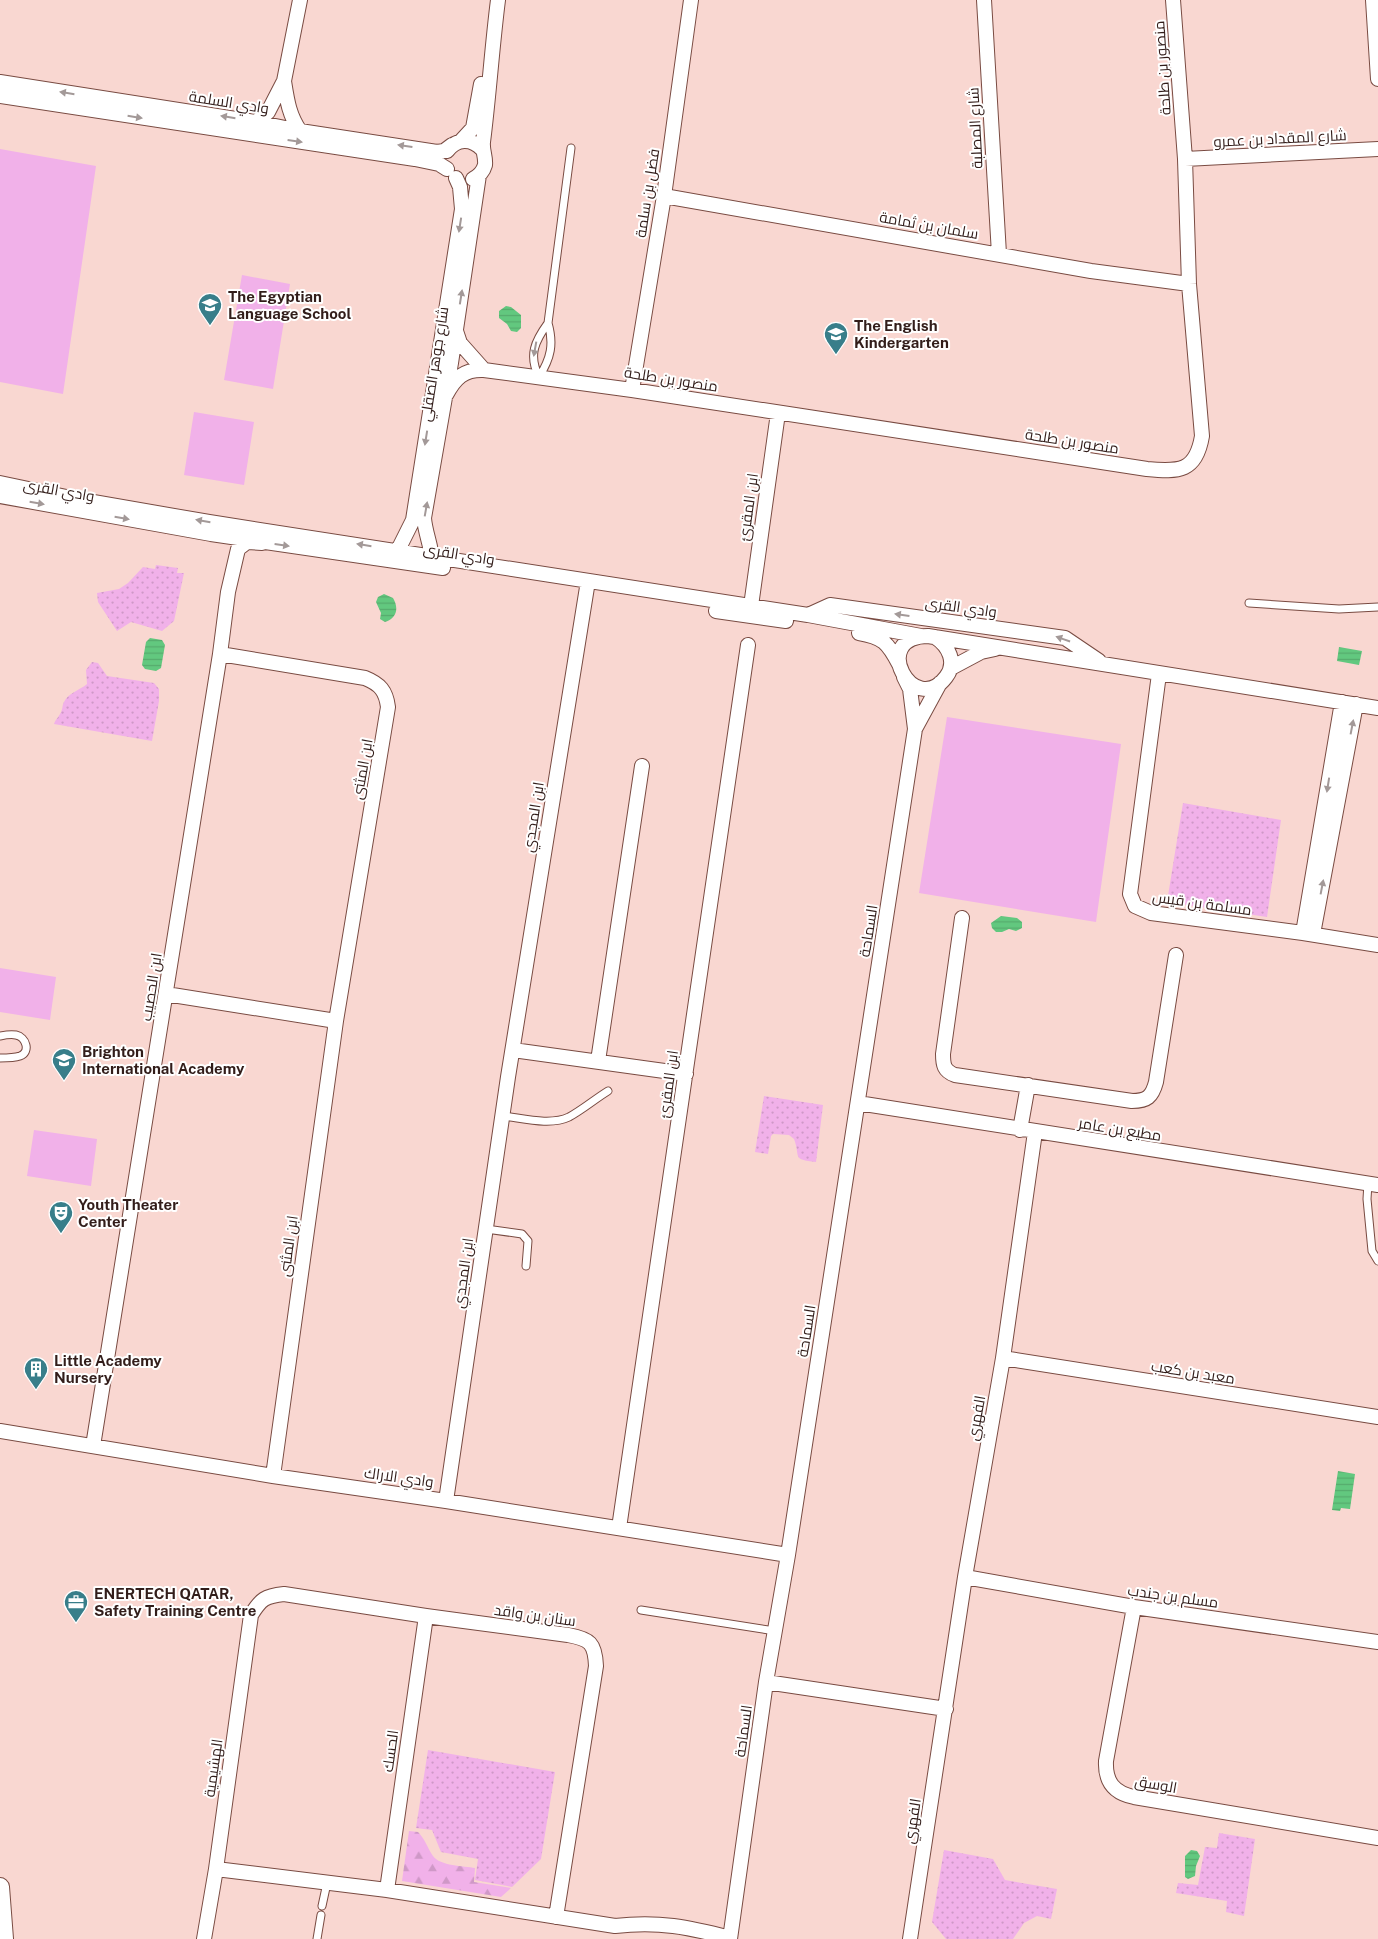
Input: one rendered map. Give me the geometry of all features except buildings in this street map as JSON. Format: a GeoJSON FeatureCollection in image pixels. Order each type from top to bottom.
{"type":"FeatureCollection","features":[{"type":"Feature","properties":{"kind":"street"},"geometry":{"type":"LineString","coordinates":[[256,122],[268,112],[284,81],[300,0]]}},
{"type":"Feature","properties":{"kind":"street"},"geometry":{"type":"LineString","coordinates":[[491,50],[484,67],[474,122],[470,133],[445,156],[451,174],[468,180],[480,175],[485,163],[482,150],[492,69],[491,50],[498,0]]}},
{"type":"Feature","properties":{"kind":"street","name":"فضل بن سلمة"},"geometry":{"type":"LineString","coordinates":[[632,390],[664,196],[691,0]]}},
{"type":"Feature","properties":{"kind":"street","name":"شارع المصلبة"},"geometry":{"type":"LineString","coordinates":[[984,0],[999,254]]}},
{"type":"Feature","properties":{"kind":"street","name":"منصور بن طلحة"},"geometry":{"type":"LineString","coordinates":[[446,395],[453,382],[462,375],[472,369],[484,370],[632,390],[1147,469],[1163,471],[1185,468],[1197,456],[1202,436],[1189,284],[1185,159],[1173,0]]}},
{"type":"Feature","properties":{"kind":"street"},"geometry":{"type":"LineString","coordinates":[[1373,0],[1378,79]]}},
{"type":"Feature","properties":{"kind":"street"},"geometry":{"type":"LineString","coordinates":[[284,81],[287,106],[292,120],[300,132]]}},
{"type":"Feature","properties":{"kind":"street","name":"وادي السلمة"},"geometry":{"type":"LineString","coordinates":[[0,82],[256,122],[300,132],[437,152],[444,151],[457,143]]}},
{"type":"Feature","properties":{"kind":"street","name":"وادي السلمة"},"geometry":{"type":"LineString","coordinates":[[0,96],[415,159],[439,164],[451,174]]}},
{"type":"Feature","properties":{"kind":"street"},"geometry":{"type":"LineString","coordinates":[[457,143],[469,141],[476,144],[482,150]]}},
{"type":"Feature","properties":{"kind":"street","name":"شارع المقداد بن عمرو"},"geometry":{"type":"LineString","coordinates":[[1185,159],[1378,149]]}},
{"type":"Feature","properties":{"kind":"street","name":"شارع جوهر الصقلي"},"geometry":{"type":"LineString","coordinates":[[397,556],[413,520],[462,210],[460,187],[451,174]]}},
{"type":"Feature","properties":{"kind":"street","name":"شارع جوهر الصقلي"},"geometry":{"type":"LineString","coordinates":[[432,561],[425,533],[424,518],[446,395],[480,175]]}},
{"type":"Feature","properties":{"kind":"street","name":"سلمان بن ثمامة"},"geometry":{"type":"LineString","coordinates":[[664,196],[1091,271],[1189,284]]}},
{"type":"Feature","properties":{"kind":"street"},"geometry":{"type":"LineString","coordinates":[[456,331],[460,343],[484,370]]}},
{"type":"Feature","properties":{"kind":"street","name":"ابن المقرئ"},"geometry":{"type":"LineString","coordinates":[[751,606],[778,412]]}},
{"type":"Feature","properties":{"kind":"street","name":"وادي القرى"},"geometry":{"type":"LineString","coordinates":[[0,483],[76,499],[397,556],[587,586],[876,636],[891,648],[901,671]]}},
{"type":"Feature","properties":{"kind":"street","name":"وادي القرى"},"geometry":{"type":"LineString","coordinates":[[0,496],[262,543],[397,556]]}},
{"type":"Feature","properties":{"kind":"street","name":"ابن الحصيب"},"geometry":{"type":"LineString","coordinates":[[211,534],[221,536],[228,548],[228,592]]}},
{"type":"Feature","properties":{"kind":"street","name":"ابن الحصيب"},"geometry":{"type":"LineString","coordinates":[[93,1446],[220,654],[228,592],[238,549],[247,542],[262,543]]}},
{"type":"Feature","properties":{"kind":"street","name":"وادي القرى"},"geometry":{"type":"LineString","coordinates":[[587,586],[751,606],[921,636]]}},
{"type":"Feature","properties":{"kind":"street","name":"ابن المجدي"},"geometry":{"type":"LineString","coordinates":[[446,1501],[513,1050],[587,586]]}},
{"type":"Feature","properties":{"kind":"street","name":"وادي القرى"},"geometry":{"type":"LineString","coordinates":[[808,615],[830,605],[1065,638],[1104,664]]}},
{"type":"Feature","properties":{"kind":"street"},"geometry":{"type":"LineString","coordinates":[[921,636],[936,637],[947,647],[952,661],[948,674],[940,683],[928,688],[921,688],[908,682],[901,671],[899,658],[904,646],[909,641],[921,636]]}},
{"type":"Feature","properties":{"kind":"street","name":"وادي القرى"},"geometry":{"type":"LineString","coordinates":[[936,637],[1378,708]]}},
{"type":"Feature","properties":{"kind":"street","name":"ابن المقرئ"},"geometry":{"type":"LineString","coordinates":[[619,1528],[748,645]]}},
{"type":"Feature","properties":{"kind":"street","name":"وادي القرى"},"geometry":{"type":"LineString","coordinates":[[951,668],[981,652],[1001,647]]}},
{"type":"Feature","properties":{"kind":"street","name":"ابن المثنى"},"geometry":{"type":"LineString","coordinates":[[220,654],[351,674],[375,682],[387,696],[388,708],[336,1021],[273,1476]]}},
{"type":"Feature","properties":{"kind":"street","name":"السماحة"},"geometry":{"type":"LineString","coordinates":[[730,1939],[766,1682],[788,1555],[916,728],[910,689],[901,671]]}},
{"type":"Feature","properties":{"kind":"street","name":"مسلمة بن قيس"},"geometry":{"type":"LineString","coordinates":[[1159,674],[1130,894],[1135,906],[1151,913],[1308,934],[1378,946]]}},
{"type":"Feature","properties":{"kind":"street","name":"السماحة"},"geometry":{"type":"LineString","coordinates":[[916,728],[940,683]]}},
{"type":"Feature","properties":{"kind":"street"},"geometry":{"type":"LineString","coordinates":[[1308,934],[1342,702]]}},
{"type":"Feature","properties":{"kind":"street"},"geometry":{"type":"LineString","coordinates":[[1308,934],[1356,704]]}},
{"type":"Feature","properties":{"kind":"street"},"geometry":{"type":"LineString","coordinates":[[598,1061],[642,766]]}},
{"type":"Feature","properties":{"kind":"street"},"geometry":{"type":"LineString","coordinates":[[962,918],[942,1064],[948,1072],[955,1075],[1132,1101],[1143,1101],[1150,1097],[1156,1082],[1176,955]]}},
{"type":"Feature","properties":{"kind":"street"},"geometry":{"type":"LineString","coordinates":[[166,994],[336,1021]]}},
{"type":"Feature","properties":{"kind":"street"},"geometry":{"type":"LineString","coordinates":[[513,1050],[686,1074]]}},
{"type":"Feature","properties":{"kind":"street"},"geometry":{"type":"LineString","coordinates":[[1020,1130],[1028,1085]]}},
{"type":"Feature","properties":{"kind":"street","name":"مطيع بن عامر"},"geometry":{"type":"LineString","coordinates":[[858,1103],[1020,1130],[1373,1184]]}},
{"type":"Feature","properties":{"kind":"street","name":"الفهري"},"geometry":{"type":"LineString","coordinates":[[910,1939],[965,1577],[1002,1358],[1035,1132]]}},
{"type":"Feature","properties":{"kind":"street","name":"معبد بن كعب"},"geometry":{"type":"LineString","coordinates":[[1002,1358],[1378,1417]]}},
{"type":"Feature","properties":{"kind":"street","name":"وادي الاراك"},"geometry":{"type":"LineString","coordinates":[[2,1433],[788,1555]]}},
{"type":"Feature","properties":{"kind":"street","name":"مسلم بن جندب"},"geometry":{"type":"LineString","coordinates":[[965,1577],[1134,1607],[1378,1642]]}},
{"type":"Feature","properties":{"kind":"street","name":"سنان بن واقد"},"geometry":{"type":"LineString","coordinates":[[259,1602],[269,1595],[284,1594],[582,1637],[590,1642],[595,1650],[596,1666],[556,1917]]}},
{"type":"Feature","properties":{"kind":"street","name":"الهشيمية"},"geometry":{"type":"LineString","coordinates":[[204,1939],[216,1869],[251,1615],[259,1602]]}},
{"type":"Feature","properties":{"kind":"street","name":"الوسق"},"geometry":{"type":"LineString","coordinates":[[1134,1607],[1106,1761],[1107,1779],[1112,1787],[1120,1793],[1134,1797],[1378,1838]]}},
{"type":"Feature","properties":{"kind":"street","name":"الحسك"},"geometry":{"type":"LineString","coordinates":[[387,1890],[426,1616]]}},
{"type":"Feature","properties":{"kind":"street"},"geometry":{"type":"LineString","coordinates":[[766,1682],[946,1709]]}},
{"type":"Feature","properties":{"kind":"street"},"geometry":{"type":"LineString","coordinates":[[216,1869],[387,1890],[615,1926],[640,1923],[673,1925],[730,1939]]}},
{"type":"Feature","properties":{"kind":"street"},"geometry":{"type":"LineString","coordinates":[[0,1887],[4,1939]]}},
{"type":"Feature","properties":{"kind":"lane"},"geometry":{"type":"LineString","coordinates":[[539,377],[547,363],[552,347],[548,323],[571,148]]}},
{"type":"Feature","properties":{"kind":"lane"},"geometry":{"type":"LineString","coordinates":[[539,377],[535,368],[533,353],[538,336],[548,323]]}},
{"type":"Feature","properties":{"kind":"lane"},"geometry":{"type":"LineString","coordinates":[[1249,603],[1339,609],[1378,607]]}},
{"type":"Feature","properties":{"kind":"lane"},"geometry":{"type":"LineString","coordinates":[[0,1036],[16,1035],[21,1037],[25,1041],[27,1048],[25,1053],[20,1056],[0,1058]]}},
{"type":"Feature","properties":{"kind":"lane"},"geometry":{"type":"LineString","coordinates":[[503,1116],[560,1120],[569,1117],[608,1091]]}},
{"type":"Feature","properties":{"kind":"lane"},"geometry":{"type":"LineString","coordinates":[[1373,1184],[1367,1199],[1372,1250],[1378,1261]]}},
{"type":"Feature","properties":{"kind":"lane"},"geometry":{"type":"LineString","coordinates":[[486,1229],[522,1234],[528,1241],[526,1266]]}},
{"type":"Feature","properties":{"kind":"lane"},"geometry":{"type":"LineString","coordinates":[[641,1610],[775,1631]]}},
{"type":"Feature","properties":{"kind":"lane"},"geometry":{"type":"LineString","coordinates":[[322,1906],[326,1883]]}},
{"type":"Feature","properties":{"kind":"lane"},"geometry":{"type":"LineString","coordinates":[[317,1939],[321,1914]]}},
{"type":"Feature","properties":{"kind":"green space"},"geometry":{"type":"Polygon","coordinates":[[[0,149],[96,166],[63,394],[0,382],[0,149]]]}},
{"type":"Feature","properties":{"kind":"green space"},"geometry":{"type":"Polygon","coordinates":[[[242,275],[290,284],[273,389],[224,380],[242,275]]]}},
{"type":"Feature","properties":{"kind":"green space"},"geometry":{"type":"Polygon","coordinates":[[[194,412],[254,422],[244,485],[184,475],[194,412]]]}},
{"type":"Feature","properties":{"kind":"green space"},"geometry":{"type":"Polygon","coordinates":[[[156,565],[178,568],[177,573],[184,573],[174,621],[162,631],[131,622],[117,631],[98,602],[97,593],[119,589],[128,583],[143,567],[155,569],[156,565]]]}},
{"type":"Feature","properties":{"kind":"green space"},"geometry":{"type":"Polygon","coordinates":[[[92,662],[98,663],[107,676],[154,683],[159,689],[159,701],[152,741],[54,724],[66,699],[87,684],[86,670],[92,662]]]}},
{"type":"Feature","properties":{"kind":"green space"},"geometry":{"type":"Polygon","coordinates":[[[947,717],[1121,744],[1096,922],[919,893],[947,717]]]}},
{"type":"Feature","properties":{"kind":"green space"},"geometry":{"type":"Polygon","coordinates":[[[1183,803],[1281,820],[1267,917],[1167,902],[1183,803]]]}},
{"type":"Feature","properties":{"kind":"green space"},"geometry":{"type":"Polygon","coordinates":[[[0,968],[56,977],[50,1020],[0,1012],[0,968]]]}},
{"type":"Feature","properties":{"kind":"green space"},"geometry":{"type":"Polygon","coordinates":[[[764,1096],[823,1105],[816,1162],[803,1160],[798,1156],[794,1139],[789,1135],[773,1134],[768,1154],[755,1152],[764,1096]]]}},
{"type":"Feature","properties":{"kind":"green space"},"geometry":{"type":"Polygon","coordinates":[[[34,1130],[97,1139],[91,1186],[27,1176],[34,1130]]]}},
{"type":"Feature","properties":{"kind":"green space"},"geometry":{"type":"Polygon","coordinates":[[[428,1750],[555,1772],[541,1859],[512,1887],[475,1880],[478,1859],[441,1852],[432,1830],[416,1828],[428,1750]]]}},
{"type":"Feature","properties":{"kind":"green space"},"geometry":{"type":"Polygon","coordinates":[[[409,1831],[418,1832],[433,1856],[441,1862],[475,1868],[474,1882],[511,1888],[501,1897],[402,1881],[409,1831]]]}},
{"type":"Feature","properties":{"kind":"green space"},"geometry":{"type":"Polygon","coordinates":[[[1219,1833],[1255,1839],[1244,1916],[1226,1912],[1227,1901],[1176,1893],[1178,1883],[1198,1885],[1205,1847],[1217,1848],[1219,1833]]]}},
{"type":"Feature","properties":{"kind":"green space"},"geometry":{"type":"Polygon","coordinates":[[[944,1850],[993,1859],[1005,1880],[1057,1889],[1051,1919],[1037,1916],[1024,1923],[1013,1939],[946,1939],[932,1922],[944,1850]]]}},
{"type":"Feature","properties":{"kind":"shaded area"},"geometry":{"type":"Polygon","coordinates":[[[506,306],[511,307],[521,315],[521,328],[517,332],[511,331],[507,324],[499,318],[499,311],[506,306]]]}},
{"type":"Feature","properties":{"kind":"shaded area"},"geometry":{"type":"Polygon","coordinates":[[[384,594],[393,598],[396,605],[396,612],[392,618],[385,622],[380,619],[381,613],[376,602],[378,597],[384,594]]]}},
{"type":"Feature","properties":{"kind":"shaded area"},"geometry":{"type":"Polygon","coordinates":[[[150,638],[162,640],[165,645],[161,668],[156,671],[145,669],[142,665],[146,642],[150,638]]]}},
{"type":"Feature","properties":{"kind":"shaded area"},"geometry":{"type":"Polygon","coordinates":[[[1339,647],[1362,651],[1359,665],[1337,661],[1339,647]]]}},
{"type":"Feature","properties":{"kind":"shaded area"},"geometry":{"type":"Polygon","coordinates":[[[1001,916],[1017,918],[1022,922],[1022,928],[1016,931],[1009,929],[996,932],[992,928],[991,923],[1001,916]]]}},
{"type":"Feature","properties":{"kind":"shaded area"},"geometry":{"type":"Polygon","coordinates":[[[1338,1471],[1355,1474],[1350,1509],[1341,1508],[1340,1511],[1332,1510],[1338,1471]]]}},
{"type":"Feature","properties":{"kind":"shaded area"},"geometry":{"type":"Polygon","coordinates":[[[1191,1850],[1197,1851],[1200,1856],[1195,1876],[1188,1879],[1185,1877],[1185,1856],[1191,1850]]]}},
{"type":"Feature","properties":{"kind":"place","name":"The Egyptian Language School"},"geometry":{"type":"Point","coordinates":[210,326]}},
{"type":"Feature","properties":{"kind":"place","name":"The English Kindergarten"},"geometry":{"type":"Point","coordinates":[836,355]}},
{"type":"Feature","properties":{"kind":"place","name":"Brighton International Academy"},"geometry":{"type":"Point","coordinates":[64,1081]}},
{"type":"Feature","properties":{"kind":"place","name":"Youth Theater Center"},"geometry":{"type":"Point","coordinates":[61,1234]}},
{"type":"Feature","properties":{"kind":"place","name":"Little Academy Nursery"},"geometry":{"type":"Point","coordinates":[36,1390]}},
{"type":"Feature","properties":{"kind":"place","name":"ENERTECH QATAR, Safety Training Centre"},"geometry":{"type":"Point","coordinates":[76,1623]}}]}
